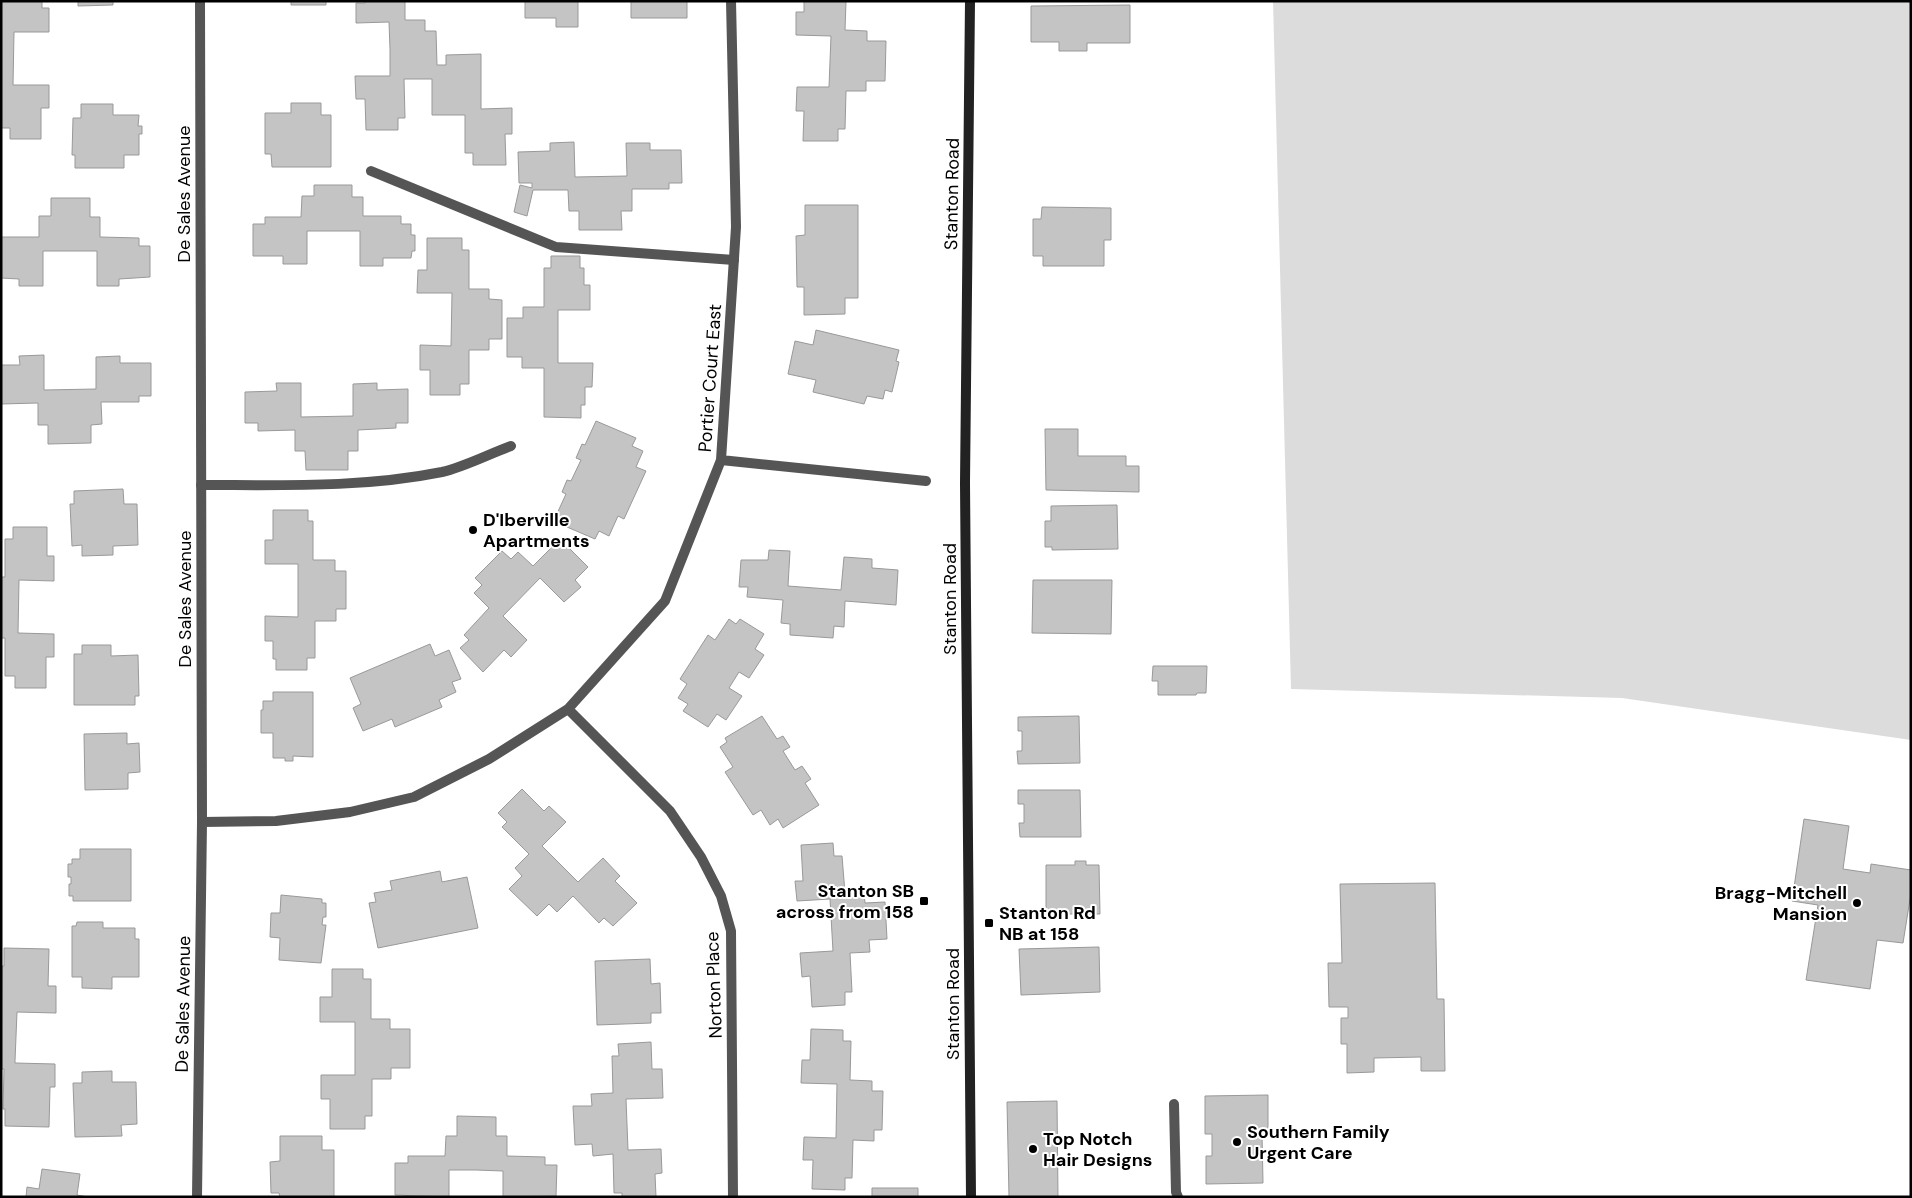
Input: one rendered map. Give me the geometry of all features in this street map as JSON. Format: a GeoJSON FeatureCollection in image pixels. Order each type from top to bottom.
{"type":"FeatureCollection","features":[{"type":"Feature","properties":{"kind":"street","name":"De Sales Avenue"},"geometry":{"type":"LineString","coordinates":[[197,1197],[202,822],[200,1]]}},
{"type":"Feature","properties":{"kind":"street","name":"Portier Court East"},"geometry":{"type":"LineString","coordinates":[[202,822],[276,821],[350,812],[414,797],[489,759],[568,709],[665,601],[721,460],[736,218],[731,1]]}},
{"type":"Feature","properties":{"kind":"street","name":"Stanton Road"},"geometry":{"type":"LineString","coordinates":[[970,1],[965,493],[971,1197]]}},
{"type":"Feature","properties":{"kind":"street"},"geometry":{"type":"LineString","coordinates":[[371,171],[556,247],[734,260]]}},
{"type":"Feature","properties":{"kind":"street"},"geometry":{"type":"LineString","coordinates":[[201,485],[316,485],[388,480],[444,471],[511,446]]}},
{"type":"Feature","properties":{"kind":"street"},"geometry":{"type":"LineString","coordinates":[[721,460],[926,481]]}},
{"type":"Feature","properties":{"kind":"street","name":"Norton Place"},"geometry":{"type":"LineString","coordinates":[[568,709],[670,811],[701,857],[721,896],[731,931],[733,1197]]}},
{"type":"Feature","properties":{"kind":"street"},"geometry":{"type":"LineString","coordinates":[[1174,1104],[1176,1192],[1178,1197]]}},
{"type":"Feature","properties":{"kind":"shaded area"},"geometry":{"type":"Polygon","coordinates":[[[1273,1],[1911,1],[1911,740],[1622,698],[1291,689],[1273,1]]]}},
{"type":"Feature","properties":{"kind":"building"},"geometry":{"type":"Polygon","coordinates":[[[1,1],[42,1],[42,8],[49,8],[49,32],[14,32],[13,85],[49,85],[49,108],[41,108],[41,139],[10,139],[10,128],[1,128],[1,1]]]}},
{"type":"Feature","properties":{"kind":"building"},"geometry":{"type":"Polygon","coordinates":[[[78,1],[113,1],[113,5],[78,6],[78,1]]]}},
{"type":"Feature","properties":{"kind":"building"},"geometry":{"type":"Polygon","coordinates":[[[291,1],[326,1],[326,5],[291,5],[291,1]]]}},
{"type":"Feature","properties":{"kind":"building"},"geometry":{"type":"Polygon","coordinates":[[[365,1],[405,1],[405,20],[425,20],[425,31],[436,31],[437,65],[446,65],[446,55],[481,54],[481,109],[512,108],[512,134],[505,134],[506,165],[473,165],[473,153],[465,153],[465,115],[432,115],[432,79],[404,79],[405,118],[398,118],[398,130],[366,130],[365,99],[356,99],[355,76],[390,76],[390,49],[389,22],[356,23],[356,3],[365,3],[365,1]]]}},
{"type":"Feature","properties":{"kind":"building"},"geometry":{"type":"Polygon","coordinates":[[[525,1],[578,1],[578,27],[556,27],[556,18],[525,18],[525,1]]]}},
{"type":"Feature","properties":{"kind":"building"},"geometry":{"type":"Polygon","coordinates":[[[631,1],[687,1],[687,18],[631,18],[631,1]]]}},
{"type":"Feature","properties":{"kind":"building"},"geometry":{"type":"Polygon","coordinates":[[[804,1],[846,1],[845,30],[867,31],[867,41],[886,41],[885,81],[866,81],[866,91],[846,91],[845,129],[838,129],[838,141],[803,141],[804,111],[796,111],[797,87],[829,87],[831,36],[796,35],[796,12],[804,12],[804,1]]]}},
{"type":"Feature","properties":{"kind":"building"},"geometry":{"type":"Polygon","coordinates":[[[1130,5],[1130,43],[1087,43],[1087,51],[1059,51],[1059,42],[1031,42],[1031,6],[1130,5]]]}},
{"type":"Feature","properties":{"kind":"building"},"geometry":{"type":"Polygon","coordinates":[[[291,103],[321,103],[321,115],[331,115],[331,167],[272,167],[271,154],[265,154],[265,113],[291,113],[291,103]]]}},
{"type":"Feature","properties":{"kind":"building"},"geometry":{"type":"Polygon","coordinates":[[[81,104],[113,104],[113,115],[139,115],[138,126],[142,126],[142,134],[139,134],[139,155],[124,155],[124,168],[75,168],[75,155],[72,155],[73,118],[81,118],[81,104]]]}},
{"type":"Feature","properties":{"kind":"building"},"geometry":{"type":"Polygon","coordinates":[[[574,142],[575,177],[627,176],[626,143],[650,143],[650,150],[681,150],[682,183],[669,183],[669,189],[632,189],[632,211],[621,211],[622,230],[579,230],[579,211],[569,211],[568,190],[533,190],[527,216],[514,212],[520,185],[532,188],[532,183],[519,183],[518,152],[550,151],[550,143],[574,142]]]}},
{"type":"Feature","properties":{"kind":"building"},"geometry":{"type":"Polygon","coordinates":[[[314,185],[352,185],[352,197],[363,197],[363,216],[401,216],[401,224],[411,224],[411,235],[415,235],[415,251],[412,251],[411,258],[383,258],[383,266],[360,266],[360,231],[307,231],[307,264],[283,264],[283,256],[253,256],[253,224],[265,224],[265,217],[301,217],[302,196],[314,196],[314,185]]]}},
{"type":"Feature","properties":{"kind":"building"},"geometry":{"type":"Polygon","coordinates":[[[51,198],[90,198],[90,217],[100,217],[100,237],[139,238],[139,246],[150,246],[150,277],[119,279],[119,286],[97,286],[97,251],[43,251],[43,286],[19,286],[19,279],[1,278],[1,237],[39,237],[39,216],[51,216],[51,198]]]}},
{"type":"Feature","properties":{"kind":"building"},"geometry":{"type":"Polygon","coordinates":[[[805,205],[858,205],[858,298],[845,298],[845,314],[804,315],[804,287],[797,287],[796,236],[805,235],[805,205]]]}},
{"type":"Feature","properties":{"kind":"building"},"geometry":{"type":"Polygon","coordinates":[[[1042,207],[1111,208],[1111,240],[1104,240],[1104,266],[1043,266],[1043,256],[1033,256],[1033,219],[1041,219],[1042,207]]]}},
{"type":"Feature","properties":{"kind":"building"},"geometry":{"type":"Polygon","coordinates":[[[427,238],[462,238],[462,250],[469,250],[469,289],[489,289],[489,299],[502,300],[502,339],[489,339],[489,350],[469,350],[469,384],[460,384],[460,395],[430,395],[430,370],[420,370],[420,345],[451,346],[452,293],[417,293],[418,270],[427,270],[427,238]]]}},
{"type":"Feature","properties":{"kind":"building"},"geometry":{"type":"Polygon","coordinates":[[[551,256],[580,256],[580,268],[584,268],[584,285],[590,285],[590,310],[558,310],[558,363],[593,363],[592,387],[585,387],[585,405],[581,405],[581,418],[544,417],[544,368],[522,368],[522,357],[507,357],[507,318],[523,318],[523,307],[544,307],[544,268],[551,268],[551,256]]]}},
{"type":"Feature","properties":{"kind":"building"},"geometry":{"type":"Polygon","coordinates":[[[816,330],[899,350],[896,361],[899,362],[892,392],[885,390],[883,399],[867,396],[864,404],[813,392],[816,380],[788,374],[795,341],[813,345],[816,330]]]}},
{"type":"Feature","properties":{"kind":"building"},"geometry":{"type":"Polygon","coordinates":[[[44,355],[44,390],[96,389],[96,357],[120,356],[120,363],[151,363],[151,396],[139,396],[139,402],[101,402],[102,424],[91,425],[91,443],[48,444],[48,425],[38,425],[38,403],[1,404],[1,365],[20,365],[19,356],[44,355]]]}},
{"type":"Feature","properties":{"kind":"building"},"geometry":{"type":"Polygon","coordinates":[[[276,383],[301,383],[301,417],[353,416],[353,384],[377,383],[377,390],[408,389],[408,423],[396,423],[396,428],[358,430],[358,451],[348,451],[348,470],[306,470],[305,451],[295,451],[295,430],[258,431],[258,423],[245,423],[245,392],[277,391],[276,383]]]}},
{"type":"Feature","properties":{"kind":"building"},"geometry":{"type":"Polygon","coordinates":[[[596,421],[636,438],[632,446],[643,451],[636,467],[646,471],[624,519],[618,516],[609,536],[599,531],[595,539],[567,527],[568,524],[555,518],[566,494],[562,492],[567,480],[571,481],[581,460],[576,458],[582,444],[585,445],[596,421]]]}},
{"type":"Feature","properties":{"kind":"building"},"geometry":{"type":"Polygon","coordinates":[[[1045,429],[1078,429],[1078,456],[1126,456],[1126,466],[1139,466],[1139,492],[1046,490],[1045,429]]]}},
{"type":"Feature","properties":{"kind":"building"},"geometry":{"type":"Polygon","coordinates":[[[123,489],[124,504],[137,504],[138,545],[113,546],[113,555],[82,556],[82,545],[72,546],[70,504],[74,504],[74,491],[123,489]]]}},
{"type":"Feature","properties":{"kind":"building"},"geometry":{"type":"Polygon","coordinates":[[[1117,505],[1118,549],[1052,550],[1052,547],[1045,547],[1045,521],[1051,521],[1051,506],[1117,505]]]}},
{"type":"Feature","properties":{"kind":"building"},"geometry":{"type":"Polygon","coordinates":[[[273,510],[308,510],[308,521],[313,521],[313,560],[335,560],[335,571],[346,571],[346,609],[336,609],[336,621],[315,621],[315,658],[307,658],[307,670],[276,670],[276,659],[273,659],[273,641],[265,641],[265,616],[298,617],[298,564],[265,564],[265,540],[273,540],[273,510]]]}},
{"type":"Feature","properties":{"kind":"building"},"geometry":{"type":"Polygon","coordinates":[[[13,527],[47,527],[47,556],[54,556],[54,581],[19,580],[18,633],[54,634],[54,657],[46,657],[46,688],[15,688],[15,676],[5,676],[5,638],[1,638],[1,577],[5,577],[5,539],[13,539],[13,527]]]}},
{"type":"Feature","properties":{"kind":"building"},"geometry":{"type":"Polygon","coordinates":[[[560,539],[588,567],[575,580],[581,587],[564,602],[540,578],[503,616],[527,640],[511,657],[504,650],[483,672],[460,648],[469,640],[464,635],[489,608],[474,593],[482,585],[475,578],[502,551],[511,559],[518,552],[533,566],[560,539]]]}},
{"type":"Feature","properties":{"kind":"building"},"geometry":{"type":"Polygon","coordinates":[[[769,550],[790,551],[788,586],[841,590],[844,557],[872,559],[872,568],[898,570],[896,605],[845,601],[844,627],[834,626],[833,638],[790,635],[790,624],[781,623],[783,600],[747,597],[748,587],[739,587],[741,560],[768,560],[769,550]]]}},
{"type":"Feature","properties":{"kind":"building"},"geometry":{"type":"Polygon","coordinates":[[[1033,580],[1112,580],[1111,634],[1032,633],[1033,580]]]}},
{"type":"Feature","properties":{"kind":"building"},"geometry":{"type":"Polygon","coordinates":[[[729,619],[736,624],[740,619],[764,634],[755,649],[764,655],[749,678],[739,672],[729,688],[742,696],[726,720],[717,714],[708,727],[683,711],[688,704],[678,698],[687,684],[680,679],[708,635],[715,640],[729,619]]]}},
{"type":"Feature","properties":{"kind":"building"},"geometry":{"type":"Polygon","coordinates":[[[430,644],[435,656],[449,650],[461,679],[452,682],[456,692],[439,700],[442,707],[395,727],[392,719],[363,731],[353,708],[361,704],[350,678],[430,644]]]}},
{"type":"Feature","properties":{"kind":"building"},"geometry":{"type":"Polygon","coordinates":[[[82,645],[111,645],[111,656],[138,655],[139,696],[135,696],[135,705],[74,705],[74,654],[82,654],[82,645]]]}},
{"type":"Feature","properties":{"kind":"building"},"geometry":{"type":"Polygon","coordinates":[[[1153,666],[1207,666],[1206,693],[1197,693],[1196,695],[1158,695],[1158,681],[1152,681],[1153,666]]]}},
{"type":"Feature","properties":{"kind":"building"},"geometry":{"type":"Polygon","coordinates":[[[273,692],[313,692],[313,757],[293,756],[293,761],[285,761],[285,758],[273,758],[273,733],[261,733],[261,710],[263,710],[263,701],[273,701],[273,692]]]}},
{"type":"Feature","properties":{"kind":"building"},"geometry":{"type":"Polygon","coordinates":[[[762,716],[777,739],[783,736],[790,747],[783,751],[795,770],[802,766],[811,779],[805,783],[819,805],[783,828],[778,819],[770,825],[761,810],[753,815],[725,772],[733,767],[720,747],[727,742],[725,738],[762,716]]]}},
{"type":"Feature","properties":{"kind":"building"},"geometry":{"type":"Polygon","coordinates":[[[1079,716],[1080,763],[1018,764],[1017,751],[1022,751],[1022,731],[1018,731],[1018,717],[1079,716]]]}},
{"type":"Feature","properties":{"kind":"building"},"geometry":{"type":"Polygon","coordinates":[[[127,733],[127,744],[139,743],[140,770],[140,772],[128,773],[128,789],[85,790],[84,734],[127,733]]]}},
{"type":"Feature","properties":{"kind":"building"},"geometry":{"type":"Polygon","coordinates":[[[522,789],[544,811],[549,806],[566,822],[542,846],[578,882],[603,858],[620,876],[615,881],[637,903],[613,926],[604,918],[599,923],[573,896],[557,912],[549,904],[537,916],[509,889],[522,876],[515,868],[529,854],[502,827],[507,822],[498,813],[522,789]]]}},
{"type":"Feature","properties":{"kind":"building"},"geometry":{"type":"Polygon","coordinates":[[[1018,790],[1080,790],[1081,837],[1020,837],[1019,823],[1024,823],[1024,804],[1018,804],[1018,790]]]}},
{"type":"Feature","properties":{"kind":"building","name":"Bragg-Mitchell Mansion"},"geometry":{"type":"Polygon","coordinates":[[[1804,819],[1849,826],[1843,869],[1870,873],[1871,864],[1911,870],[1911,893],[1903,943],[1877,940],[1870,989],[1806,980],[1818,905],[1792,901],[1804,819]]]}},
{"type":"Feature","properties":{"kind":"building"},"geometry":{"type":"Polygon","coordinates":[[[833,843],[834,856],[842,856],[845,893],[864,892],[865,903],[885,902],[887,939],[869,940],[870,952],[850,953],[852,992],[845,992],[845,1005],[812,1007],[810,976],[802,977],[800,953],[833,951],[830,899],[797,901],[795,881],[803,881],[801,845],[833,843]]]}},
{"type":"Feature","properties":{"kind":"building"},"geometry":{"type":"Polygon","coordinates":[[[80,849],[131,849],[131,901],[73,901],[73,896],[69,896],[71,877],[68,877],[68,864],[72,864],[72,859],[80,859],[80,849]]]}},
{"type":"Feature","properties":{"kind":"building"},"geometry":{"type":"Polygon","coordinates":[[[1075,861],[1086,861],[1086,865],[1099,865],[1100,914],[1046,914],[1046,865],[1075,865],[1075,861]]]}},
{"type":"Feature","properties":{"kind":"building"},"geometry":{"type":"Polygon","coordinates":[[[440,871],[442,882],[467,877],[478,928],[378,948],[369,903],[376,902],[374,893],[392,890],[390,881],[440,871]]]}},
{"type":"Feature","properties":{"kind":"building"},"geometry":{"type":"Polygon","coordinates":[[[1435,883],[1437,999],[1444,999],[1445,1071],[1421,1071],[1421,1057],[1374,1058],[1374,1072],[1347,1073],[1347,1044],[1341,1044],[1341,1018],[1348,1018],[1348,1007],[1329,1007],[1328,963],[1342,963],[1340,884],[1435,883]]]}},
{"type":"Feature","properties":{"kind":"building"},"geometry":{"type":"Polygon","coordinates":[[[281,895],[322,899],[322,903],[326,903],[326,917],[323,917],[322,925],[326,925],[321,963],[279,960],[280,938],[270,937],[271,913],[280,913],[281,895]]]}},
{"type":"Feature","properties":{"kind":"building"},"geometry":{"type":"Polygon","coordinates":[[[77,922],[103,922],[103,928],[135,928],[135,939],[139,939],[139,977],[112,977],[112,989],[82,988],[82,977],[72,977],[72,926],[76,926],[77,922]]]}},
{"type":"Feature","properties":{"kind":"building"},"geometry":{"type":"Polygon","coordinates":[[[1099,947],[1100,992],[1021,995],[1019,949],[1099,947]]]}},
{"type":"Feature","properties":{"kind":"building"},"geometry":{"type":"Polygon","coordinates":[[[4,948],[49,949],[48,986],[56,986],[56,1013],[17,1012],[15,1063],[55,1064],[55,1087],[50,1087],[49,1127],[5,1126],[5,1109],[3,1109],[4,1069],[1,1069],[2,966],[4,966],[4,948]]]}},
{"type":"Feature","properties":{"kind":"building"},"geometry":{"type":"Polygon","coordinates":[[[650,959],[651,984],[660,983],[661,1013],[651,1013],[651,1023],[597,1025],[595,961],[650,959]]]}},
{"type":"Feature","properties":{"kind":"building"},"geometry":{"type":"Polygon","coordinates":[[[332,969],[363,969],[363,979],[371,979],[371,1019],[390,1019],[390,1029],[410,1029],[410,1068],[391,1068],[391,1079],[372,1079],[372,1116],[365,1116],[365,1129],[330,1129],[330,1099],[321,1099],[321,1075],[355,1075],[355,1022],[320,1022],[320,997],[332,997],[332,969]]]}},
{"type":"Feature","properties":{"kind":"building"},"geometry":{"type":"Polygon","coordinates":[[[811,1029],[843,1030],[843,1041],[851,1041],[850,1080],[872,1081],[872,1091],[883,1091],[882,1130],[874,1130],[874,1141],[853,1140],[852,1178],[845,1178],[845,1190],[812,1189],[813,1160],[803,1160],[804,1137],[836,1138],[837,1084],[801,1083],[802,1060],[810,1060],[811,1029]]]}},
{"type":"Feature","properties":{"kind":"building"},"geometry":{"type":"Polygon","coordinates":[[[651,1042],[652,1069],[662,1069],[663,1098],[626,1099],[628,1150],[661,1149],[662,1173],[655,1174],[656,1197],[622,1197],[622,1193],[614,1193],[613,1154],[593,1156],[592,1144],[575,1145],[573,1106],[592,1106],[591,1094],[613,1093],[612,1056],[619,1056],[618,1044],[651,1042]]]}},
{"type":"Feature","properties":{"kind":"building"},"geometry":{"type":"Polygon","coordinates":[[[112,1071],[112,1082],[136,1082],[137,1124],[121,1125],[122,1136],[75,1137],[73,1083],[82,1083],[82,1072],[112,1071]]]}},
{"type":"Feature","properties":{"kind":"building","name":"Southern Family Urgent Care"},"geometry":{"type":"Polygon","coordinates":[[[1268,1095],[1268,1133],[1262,1133],[1263,1183],[1206,1184],[1206,1156],[1212,1156],[1212,1134],[1205,1134],[1205,1096],[1268,1095]]]}},
{"type":"Feature","properties":{"kind":"building","name":"Top Notch Hair Designs"},"geometry":{"type":"Polygon","coordinates":[[[1057,1101],[1058,1197],[1009,1197],[1007,1102],[1057,1101]]]}},
{"type":"Feature","properties":{"kind":"building"},"geometry":{"type":"Polygon","coordinates":[[[457,1116],[496,1117],[496,1136],[507,1136],[507,1156],[545,1157],[545,1165],[557,1165],[556,1196],[503,1197],[503,1171],[476,1170],[449,1170],[449,1197],[395,1195],[395,1163],[408,1163],[408,1156],[445,1156],[446,1136],[457,1136],[457,1116]]]}},
{"type":"Feature","properties":{"kind":"building"},"geometry":{"type":"Polygon","coordinates":[[[280,1136],[322,1136],[322,1150],[334,1150],[334,1197],[280,1197],[279,1193],[271,1193],[270,1162],[280,1161],[280,1136]]]}},
{"type":"Feature","properties":{"kind":"building"},"geometry":{"type":"Polygon","coordinates":[[[42,1169],[80,1174],[77,1195],[88,1197],[26,1197],[27,1187],[39,1189],[42,1169]]]}},
{"type":"Feature","properties":{"kind":"building"},"geometry":{"type":"Polygon","coordinates":[[[872,1188],[918,1188],[918,1197],[872,1197],[872,1188]]]}},
{"type":"Feature","properties":{"kind":"place","name":"D'Iberville Apartments"},"geometry":{"type":"Point","coordinates":[473,530]}},
{"type":"Feature","properties":{"kind":"place","name":"Stanton SB across from 158"},"geometry":{"type":"Point","coordinates":[924,901]}},
{"type":"Feature","properties":{"kind":"place","name":"Bragg-Mitchell Mansion"},"geometry":{"type":"Point","coordinates":[1857,903]}},
{"type":"Feature","properties":{"kind":"place","name":"Stanton Rd NB at 158"},"geometry":{"type":"Point","coordinates":[989,923]}},
{"type":"Feature","properties":{"kind":"place","name":"Southern Family Urgent Care"},"geometry":{"type":"Point","coordinates":[1237,1142]}},
{"type":"Feature","properties":{"kind":"place","name":"Top Notch Hair Designs"},"geometry":{"type":"Point","coordinates":[1033,1149]}}]}
